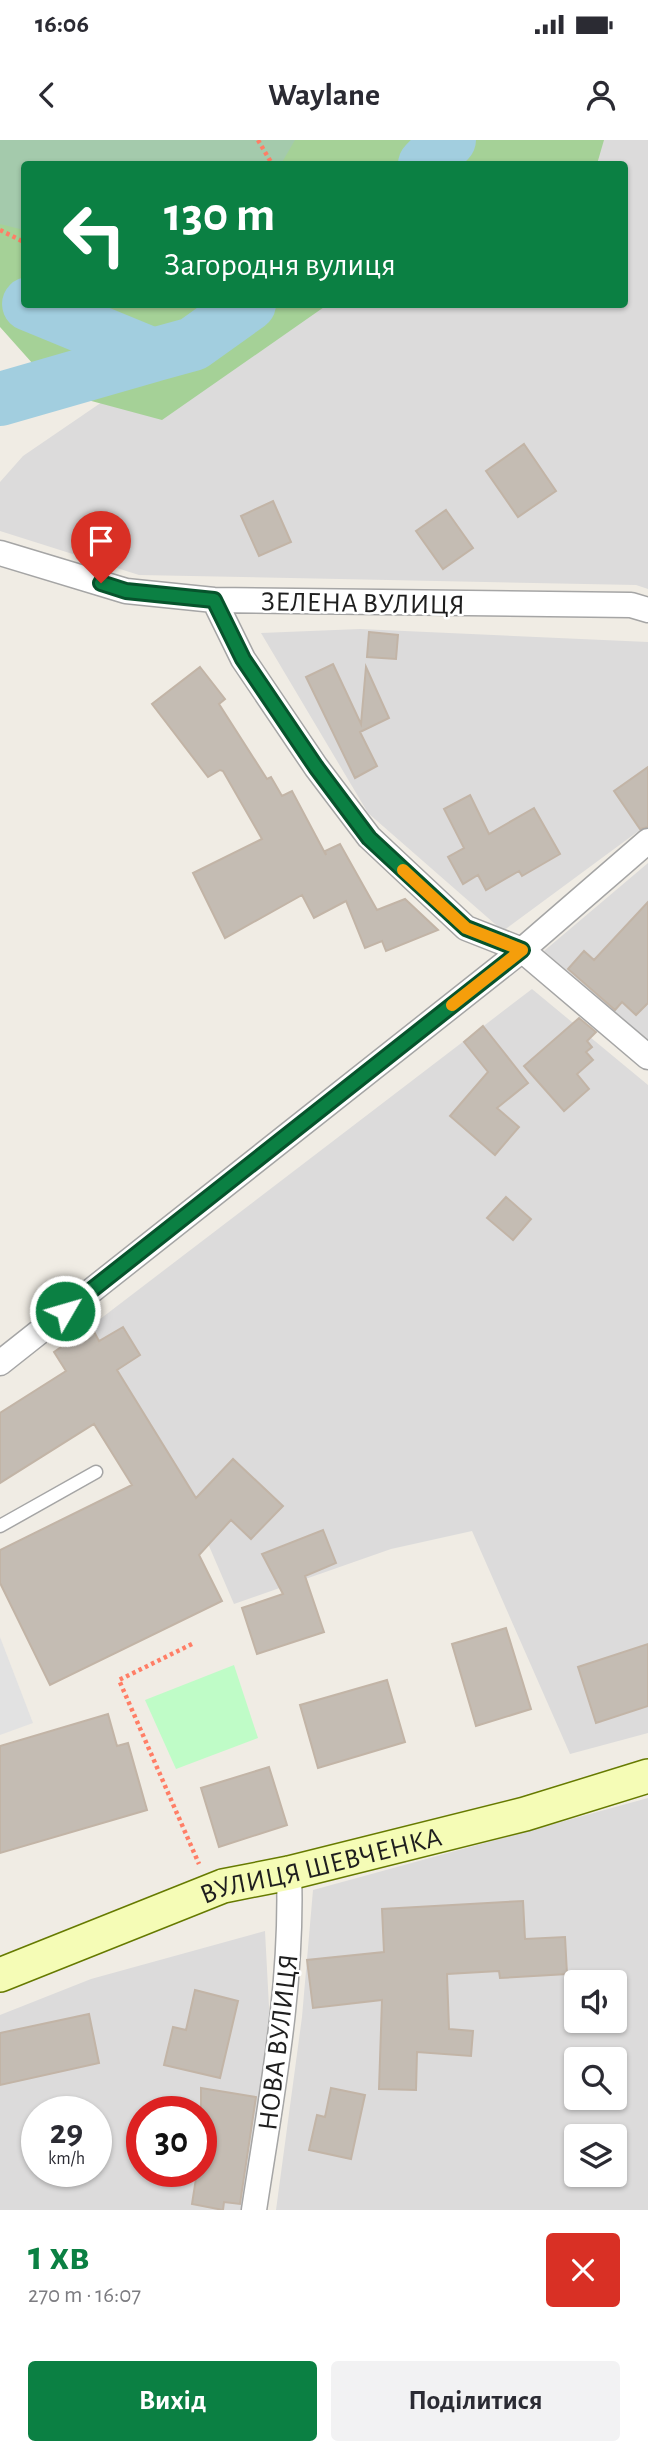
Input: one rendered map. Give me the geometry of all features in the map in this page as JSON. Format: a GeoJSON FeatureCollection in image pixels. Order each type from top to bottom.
{"type":"FeatureCollection","features":[{"type":"Feature","properties":{"kind":"street","name":"ЗЕЛЕНА ВУЛИЦЯ"},"geometry":{"type":"LineString","coordinates":[[0,553],[126,591],[214,600],[631,605],[648,610]]}},
{"type":"Feature","properties":{"kind":"street"},"geometry":{"type":"LineString","coordinates":[[214,600],[243,659],[316,767],[369,838],[466,928],[522,950],[648,1057]]}},
{"type":"Feature","properties":{"kind":"street"},"geometry":{"type":"LineString","coordinates":[[0,1363],[522,950],[648,841]]}},
{"type":"Feature","properties":{"kind":"street","name":"ВУЛИЦЯ ШЕВЧЕНКА"},"geometry":{"type":"LineString","coordinates":[[0,1975],[211,1891],[525,1814],[648,1776]]}},
{"type":"Feature","properties":{"kind":"street","name":"НОВА ВУЛИЦЯ"},"geometry":{"type":"LineString","coordinates":[[254,2210],[286,1982],[291,1929],[289,1873]]}},
{"type":"Feature","properties":{"kind":"lane"},"geometry":{"type":"LineString","coordinates":[[0,1525],[96,1472]]}},
{"type":"Feature","properties":{"kind":"path"},"geometry":{"type":"LineString","coordinates":[[258,140],[270,161]]}},
{"type":"Feature","properties":{"kind":"path"},"geometry":{"type":"LineString","coordinates":[[0,230],[21,240]]}},
{"type":"Feature","properties":{"kind":"path"},"geometry":{"type":"LineString","coordinates":[[192,1644],[119,1680],[211,1891]]}},
{"type":"Feature","properties":{"kind":"shaded area"},"geometry":{"type":"Polygon","coordinates":[[[484,140],[648,140],[648,589],[636,585],[139,575],[0,531],[0,482],[23,456],[240,308],[628,308],[628,161],[452,161],[484,140]]]}},
{"type":"Feature","properties":{"kind":"shaded area"},"geometry":{"type":"Polygon","coordinates":[[[360,629],[648,642],[648,824],[503,931],[368,813],[261,633],[360,629]]]}},
{"type":"Feature","properties":{"kind":"shaded area"},"geometry":{"type":"Polygon","coordinates":[[[648,863],[648,1040],[544,951],[648,863]]]}},
{"type":"Feature","properties":{"kind":"shaded area"},"geometry":{"type":"Polygon","coordinates":[[[532,989],[648,1085],[648,1733],[570,1754],[472,1531],[391,1549],[234,1604],[172,1460],[91,1326],[532,989]]]}},
{"type":"Feature","properties":{"kind":"shaded area"},"geometry":{"type":"Polygon","coordinates":[[[0,1637],[33,1723],[0,1735],[0,1637]]]}},
{"type":"Feature","properties":{"kind":"shaded area"},"geometry":{"type":"Polygon","coordinates":[[[648,1798],[648,2210],[276,2210],[302,2017],[313,1890],[648,1798]]]}},
{"type":"Feature","properties":{"kind":"shaded area"},"geometry":{"type":"Polygon","coordinates":[[[265,1931],[270,2026],[245,2210],[0,2210],[0,2015],[91,1979],[265,1931]]]}},
{"type":"Feature","properties":{"kind":"green space"},"geometry":{"type":"Polygon","coordinates":[[[0,140],[604,140],[598,161],[21,161],[21,308],[323,308],[162,420],[58,392],[0,327],[0,140]]]}},
{"type":"Feature","properties":{"kind":"green space"},"geometry":{"type":"Polygon","coordinates":[[[0,140],[295,140],[283,161],[21,161],[21,229],[0,224],[0,140]]]}},
{"type":"Feature","properties":{"kind":"green space"},"geometry":{"type":"Polygon","coordinates":[[[234,1665],[258,1738],[176,1769],[145,1700],[234,1665]]]}},
{"type":"Feature","properties":{"kind":"building"},"geometry":{"type":"Polygon","coordinates":[[[524,444],[556,491],[518,517],[486,471],[524,444]]]}},
{"type":"Feature","properties":{"kind":"building"},"geometry":{"type":"Polygon","coordinates":[[[273,501],[291,542],[259,556],[241,516],[273,501]]]}},
{"type":"Feature","properties":{"kind":"building"},"geometry":{"type":"Polygon","coordinates":[[[446,510],[473,548],[443,569],[416,531],[446,510]]]}},
{"type":"Feature","properties":{"kind":"building"},"geometry":{"type":"Polygon","coordinates":[[[369,632],[398,635],[396,659],[367,657],[369,632]]]}},
{"type":"Feature","properties":{"kind":"building"},"geometry":{"type":"Polygon","coordinates":[[[333,664],[361,724],[366,667],[389,718],[360,732],[377,766],[355,778],[306,677],[333,664]]]}},
{"type":"Feature","properties":{"kind":"building"},"geometry":{"type":"Polygon","coordinates":[[[200,667],[225,699],[219,704],[267,779],[271,777],[282,796],[292,791],[326,855],[325,851],[340,844],[377,910],[405,899],[438,930],[386,951],[382,941],[365,948],[346,901],[314,918],[302,895],[225,938],[193,873],[262,839],[223,771],[208,777],[152,704],[200,667]]]}},
{"type":"Feature","properties":{"kind":"building"},"geometry":{"type":"Polygon","coordinates":[[[648,767],[648,827],[640,829],[614,791],[648,767]]]}},
{"type":"Feature","properties":{"kind":"building"},"geometry":{"type":"Polygon","coordinates":[[[470,795],[489,834],[534,808],[560,854],[522,876],[519,871],[486,890],[478,875],[463,884],[448,857],[464,848],[444,809],[470,795]]]}},
{"type":"Feature","properties":{"kind":"building"},"geometry":{"type":"Polygon","coordinates":[[[648,902],[648,1003],[636,1015],[622,1002],[615,1010],[568,969],[584,951],[594,960],[648,902]]]}},
{"type":"Feature","properties":{"kind":"building"},"geometry":{"type":"Polygon","coordinates":[[[579,1018],[596,1032],[587,1041],[592,1047],[586,1052],[593,1060],[577,1074],[589,1089],[564,1111],[524,1066],[579,1018]]]}},
{"type":"Feature","properties":{"kind":"building"},"geometry":{"type":"Polygon","coordinates":[[[483,1026],[528,1083],[497,1108],[519,1127],[495,1155],[450,1116],[488,1072],[464,1042],[483,1026]]]}},
{"type":"Feature","properties":{"kind":"building"},"geometry":{"type":"Polygon","coordinates":[[[506,1197],[531,1219],[513,1240],[487,1218],[506,1197]]]}},
{"type":"Feature","properties":{"kind":"building"},"geometry":{"type":"Polygon","coordinates":[[[91,1326],[99,1341],[123,1327],[140,1355],[117,1370],[196,1498],[233,1459],[283,1506],[251,1539],[231,1520],[199,1555],[222,1601],[50,1685],[0,1583],[0,1550],[132,1485],[94,1424],[0,1483],[0,1413],[66,1371],[54,1352],[91,1326]]]}},
{"type":"Feature","properties":{"kind":"building"},"geometry":{"type":"Polygon","coordinates":[[[323,1530],[336,1563],[305,1576],[324,1632],[257,1654],[242,1608],[283,1594],[262,1554],[323,1530]]]}},
{"type":"Feature","properties":{"kind":"building"},"geometry":{"type":"Polygon","coordinates":[[[506,1628],[531,1709],[476,1726],[452,1644],[506,1628]]]}},
{"type":"Feature","properties":{"kind":"building"},"geometry":{"type":"Polygon","coordinates":[[[648,1644],[648,1706],[596,1723],[578,1667],[648,1644]]]}},
{"type":"Feature","properties":{"kind":"building"},"geometry":{"type":"Polygon","coordinates":[[[387,1680],[405,1742],[318,1768],[300,1705],[387,1680]]]}},
{"type":"Feature","properties":{"kind":"building"},"geometry":{"type":"Polygon","coordinates":[[[108,1714],[117,1746],[128,1743],[147,1810],[0,1853],[0,1746],[108,1714]]]}},
{"type":"Feature","properties":{"kind":"building"},"geometry":{"type":"Polygon","coordinates":[[[269,1767],[287,1825],[219,1847],[201,1788],[269,1767]]]}},
{"type":"Feature","properties":{"kind":"building"},"geometry":{"type":"Polygon","coordinates":[[[523,1901],[525,1939],[565,1937],[567,1970],[564,1970],[564,1974],[500,1978],[499,1971],[447,1974],[449,2029],[473,2031],[471,2056],[417,2052],[416,2090],[379,2089],[382,2000],[313,2008],[307,1960],[384,1952],[382,1909],[523,1901]]]}},
{"type":"Feature","properties":{"kind":"building"},"geometry":{"type":"Polygon","coordinates":[[[195,1990],[238,2001],[220,2078],[164,2065],[173,2027],[186,2030],[195,1990]]]}},
{"type":"Feature","properties":{"kind":"building"},"geometry":{"type":"Polygon","coordinates":[[[89,2014],[99,2063],[0,2085],[0,2033],[89,2014]]]}},
{"type":"Feature","properties":{"kind":"building"},"geometry":{"type":"Polygon","coordinates":[[[201,2088],[256,2097],[240,2204],[224,2202],[223,2210],[192,2204],[195,2187],[217,2187],[217,2096],[201,2096],[201,2088]]]}},
{"type":"Feature","properties":{"kind":"building"},"geometry":{"type":"Polygon","coordinates":[[[331,2088],[365,2095],[351,2159],[309,2150],[317,2115],[325,2117],[331,2088]]]}},
{"type":"Feature","properties":{"kind":"waterway"},"geometry":{"type":"LineString","coordinates":[[428,161],[449,140]]}},
{"type":"Feature","properties":{"kind":"waterway"},"geometry":{"type":"LineString","coordinates":[[39,308],[153,355],[193,344],[243,308]]}},
{"type":"Feature","properties":{"kind":"waterway"},"geometry":{"type":"LineString","coordinates":[[0,399],[153,355]]}},
{"type":"Feature","properties":{"kind":"slow traffic"},"geometry":{"type":"LineString","coordinates":[[403,870],[466,928],[522,950],[452,1005]]}},
{"type":"Feature","properties":{"kind":"route"},"geometry":{"type":"LineString","coordinates":[[65,1311],[522,950],[466,928],[369,838],[316,767],[243,659],[214,600],[126,591],[101,583]]}}]}
